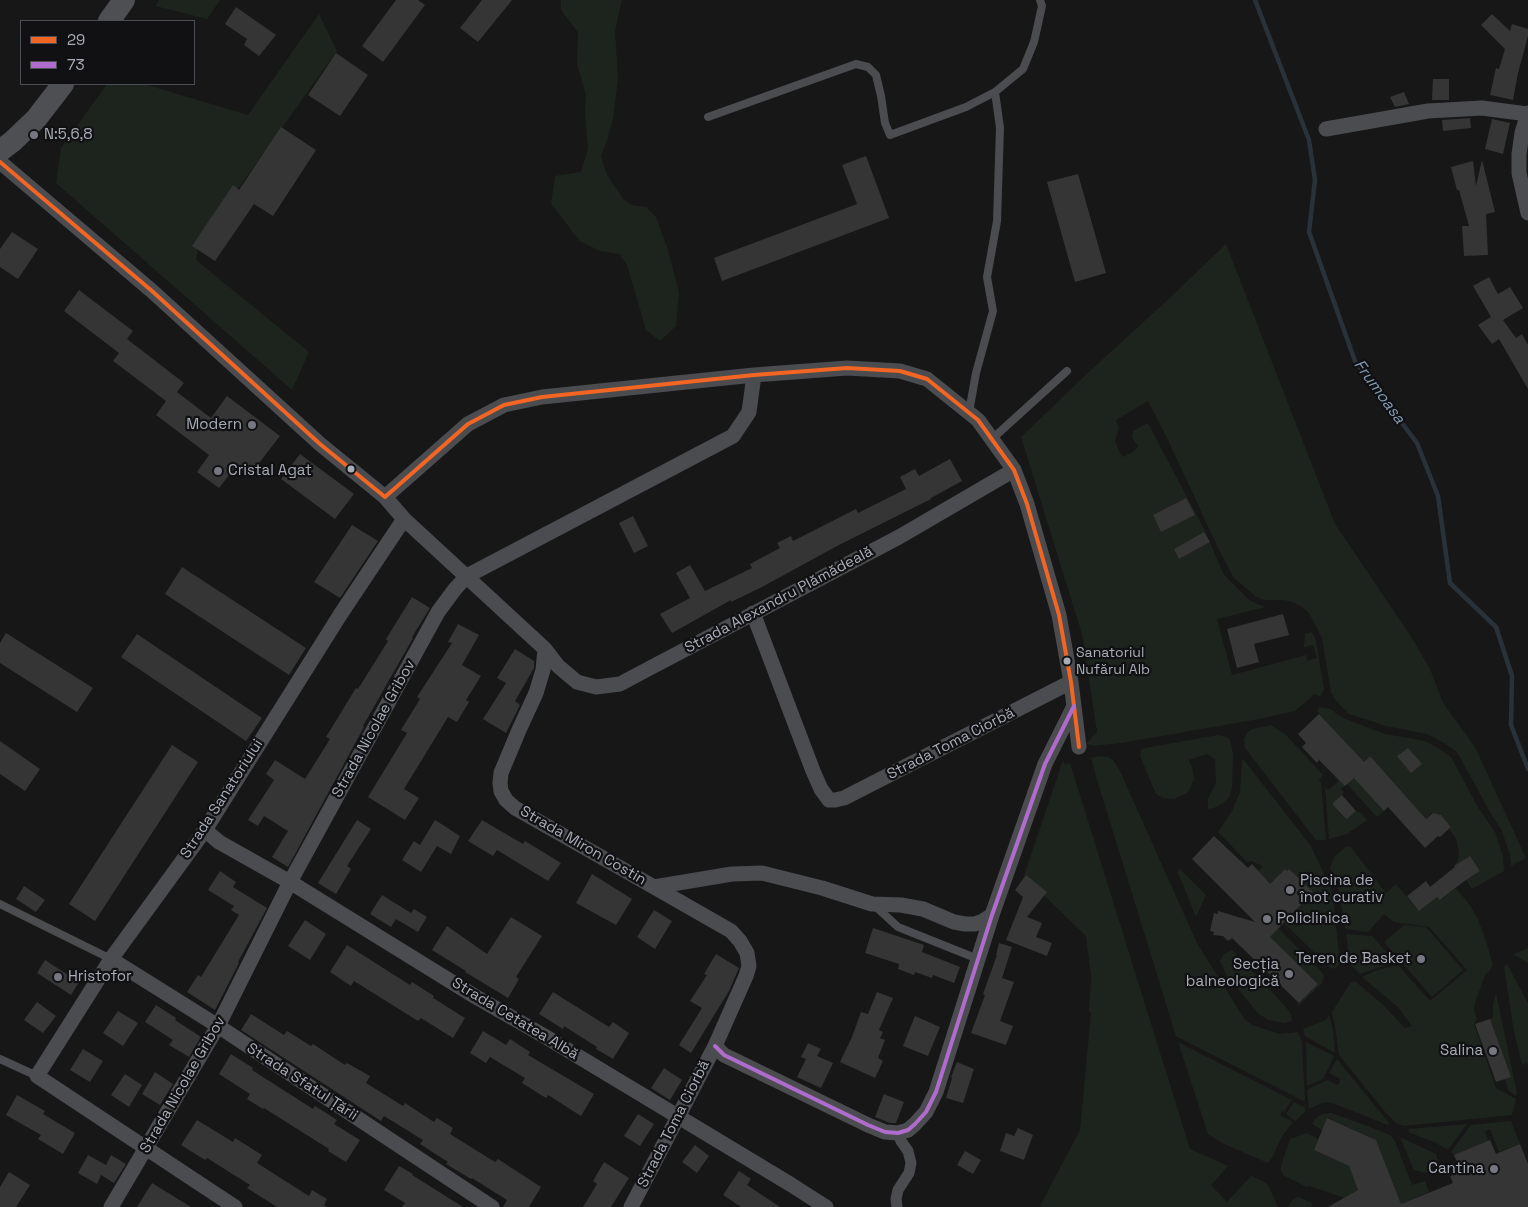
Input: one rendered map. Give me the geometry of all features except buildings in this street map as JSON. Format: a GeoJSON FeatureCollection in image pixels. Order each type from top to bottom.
{"type":"FeatureCollection","features":[{"type":"Feature","properties":{"kind":"main road"},"geometry":{"type":"LineString","coordinates":[[110,20],[124,0]]}},
{"type":"Feature","properties":{"kind":"main road"},"geometry":{"type":"LineString","coordinates":[[0,151],[36,119],[62,85]]}},
{"type":"Feature","properties":{"kind":"street"},"geometry":{"type":"LineString","coordinates":[[1326,129],[1428,111],[1482,108],[1528,114],[1522,133],[1519,154],[1519,173],[1526,197],[1528,213]]}},
{"type":"Feature","properties":{"kind":"street","name":"Strada Alexandru Plămădeală"},"geometry":{"type":"LineString","coordinates":[[0,162],[152,291],[320,444],[384,497],[404,519],[467,576],[545,650],[558,666],[577,682],[596,687],[620,684],[899,537],[1014,470]]}},
{"type":"Feature","properties":{"kind":"street"},"geometry":{"type":"LineString","coordinates":[[384,497],[468,424],[504,405],[542,396],[754,375],[847,368],[900,371],[927,379],[978,420],[1014,470],[1027,504],[1060,615],[1079,747]]}},
{"type":"Feature","properties":{"kind":"street","name":"Strada Nicolae Gribov"},"geometry":{"type":"LineString","coordinates":[[111,1207],[218,1026],[290,882],[438,612],[455,589],[467,576],[733,436],[749,412],[754,375]]}},
{"type":"Feature","properties":{"kind":"street","name":"Strada Sanatoriului"},"geometry":{"type":"LineString","coordinates":[[37,1076],[110,959],[205,830],[340,615],[404,519]]}},
{"type":"Feature","properties":{"kind":"street","name":"Strada Toma Ciorbă"},"geometry":{"type":"LineString","coordinates":[[753,613],[813,771],[821,789],[829,800],[844,798],[1071,682]]}},
{"type":"Feature","properties":{"kind":"street","name":"Strada Miron Costin"},"geometry":{"type":"LineString","coordinates":[[545,650],[543,670],[536,693],[518,730],[501,773],[501,790],[506,800],[515,808],[654,887],[732,874],[762,873],[822,888],[872,904],[902,905],[923,910],[954,922],[975,924],[992,915]]}},
{"type":"Feature","properties":{"kind":"street"},"geometry":{"type":"LineString","coordinates":[[714,1046],[724,1055],[885,1132],[898,1133],[908,1130],[916,1124],[926,1112],[936,1092],[992,915],[1045,764],[1074,706]]}},
{"type":"Feature","properties":{"kind":"street","name":"Strada Cetatea Albă"},"geometry":{"type":"LineString","coordinates":[[205,830],[219,842],[290,882],[476,997],[678,1116],[826,1207]]}},
{"type":"Feature","properties":{"kind":"street","name":"Strada Toma Ciorbă"},"geometry":{"type":"LineString","coordinates":[[631,1207],[714,1046],[746,976],[748,966],[747,954],[740,941],[731,931],[654,887]]}},
{"type":"Feature","properties":{"kind":"street","name":"Strada Sfatul Țării"},"geometry":{"type":"LineString","coordinates":[[110,959],[218,1026],[492,1207]]}},
{"type":"Feature","properties":{"kind":"street"},"geometry":{"type":"LineString","coordinates":[[37,1076],[235,1207]]}},
{"type":"Feature","properties":{"kind":"street"},"geometry":{"type":"LineString","coordinates":[[897,1207],[898,1190],[909,1173],[911,1163],[908,1151],[898,1133]]}},
{"type":"Feature","properties":{"kind":"lane"},"geometry":{"type":"LineString","coordinates":[[708,117],[856,64],[868,67],[876,74],[885,123],[890,135],[966,107],[995,92],[1023,69],[1034,42],[1042,6],[1040,0]]}},
{"type":"Feature","properties":{"kind":"lane"},"geometry":{"type":"LineString","coordinates":[[969,412],[976,374],[993,311],[987,277],[998,221],[1000,128],[995,92]]}},
{"type":"Feature","properties":{"kind":"lane"},"geometry":{"type":"LineString","coordinates":[[992,440],[1067,371]]}},
{"type":"Feature","properties":{"kind":"lane"},"geometry":{"type":"LineString","coordinates":[[0,904],[110,959]]}},
{"type":"Feature","properties":{"kind":"lane"},"geometry":{"type":"LineString","coordinates":[[872,904],[898,927],[978,959]]}},
{"type":"Feature","properties":{"kind":"lane"},"geometry":{"type":"LineString","coordinates":[[0,1059],[37,1076]]}},
{"type":"Feature","properties":{"kind":"shaded area"},"geometry":{"type":"Polygon","coordinates":[[[159,0],[220,0],[207,19],[155,6],[159,0]]]}},
{"type":"Feature","properties":{"kind":"shaded area"},"geometry":{"type":"Polygon","coordinates":[[[561,0],[622,0],[615,31],[618,79],[613,119],[601,156],[607,175],[624,200],[632,205],[646,207],[656,217],[668,250],[679,293],[676,326],[660,341],[646,330],[627,265],[619,254],[600,251],[580,241],[551,204],[555,176],[581,172],[588,148],[585,113],[586,95],[577,64],[578,32],[561,10],[561,0]]]}},
{"type":"Feature","properties":{"kind":"shaded area"},"geometry":{"type":"Polygon","coordinates":[[[319,14],[337,51],[199,243],[196,260],[309,352],[292,390],[56,183],[61,148],[106,85],[147,85],[248,115],[319,14]]]}},
{"type":"Feature","properties":{"kind":"shaded area"},"geometry":{"type":"Polygon","coordinates":[[[1226,244],[1335,524],[1412,638],[1430,669],[1443,703],[1475,747],[1526,858],[1511,866],[1510,855],[1501,829],[1457,752],[1427,734],[1386,726],[1349,714],[1336,701],[1331,692],[1322,638],[1309,613],[1293,602],[1265,600],[1256,597],[1234,578],[1148,401],[1116,420],[1119,428],[1115,441],[1122,457],[1133,452],[1138,446],[1132,438],[1133,431],[1148,423],[1210,541],[1204,532],[1174,549],[1179,559],[1210,542],[1224,575],[1248,599],[1266,607],[1217,619],[1232,675],[1306,655],[1307,661],[1317,658],[1313,645],[1304,647],[1305,634],[1312,632],[1316,641],[1324,689],[1320,697],[1315,694],[1295,711],[1121,743],[1093,746],[1086,744],[1097,732],[1082,634],[1021,437],[1226,244]],[[1186,498],[1153,515],[1161,532],[1194,515],[1186,498]]]}},
{"type":"Feature","properties":{"kind":"shaded area"},"geometry":{"type":"Polygon","coordinates":[[[1319,707],[1331,709],[1348,720],[1385,734],[1425,741],[1451,757],[1479,809],[1495,832],[1503,856],[1504,871],[1472,889],[1466,880],[1480,871],[1470,856],[1454,866],[1458,861],[1459,853],[1456,839],[1449,828],[1451,826],[1441,815],[1431,813],[1426,819],[1370,756],[1351,774],[1384,811],[1377,817],[1347,784],[1341,789],[1344,792],[1333,805],[1344,818],[1347,819],[1356,811],[1361,813],[1367,820],[1347,834],[1329,839],[1325,787],[1328,790],[1339,781],[1335,777],[1352,762],[1355,753],[1317,711],[1319,707]]]}},
{"type":"Feature","properties":{"kind":"shaded area"},"geometry":{"type":"Polygon","coordinates":[[[1271,725],[1286,735],[1323,775],[1319,780],[1321,783],[1326,840],[1316,840],[1245,748],[1244,739],[1248,732],[1252,729],[1271,725]]]}},
{"type":"Feature","properties":{"kind":"shaded area"},"geometry":{"type":"Polygon","coordinates":[[[1218,735],[1229,739],[1233,755],[1232,788],[1230,796],[1225,802],[1208,809],[1208,799],[1216,783],[1215,759],[1207,754],[1189,760],[1194,779],[1189,791],[1174,799],[1163,798],[1156,794],[1140,756],[1141,750],[1218,735]]]}},
{"type":"Feature","properties":{"kind":"shaded area"},"geometry":{"type":"Polygon","coordinates":[[[1098,756],[1108,757],[1113,760],[1119,769],[1197,943],[1245,1020],[1253,1025],[1279,1034],[1298,1032],[1302,1042],[1305,1102],[1176,1036],[1097,780],[1091,758],[1098,756]]]}},
{"type":"Feature","properties":{"kind":"shaded area"},"geometry":{"type":"Polygon","coordinates":[[[1242,759],[1311,846],[1330,886],[1340,961],[1334,969],[1329,967],[1284,923],[1309,896],[1313,896],[1313,892],[1285,869],[1268,888],[1257,870],[1261,869],[1262,866],[1252,861],[1247,862],[1218,832],[1232,811],[1240,792],[1242,759]]]}},
{"type":"Feature","properties":{"kind":"shaded area"},"geometry":{"type":"Polygon","coordinates":[[[1063,760],[1065,765],[1070,763],[1190,1149],[1228,1166],[1211,1185],[1227,1202],[1251,1176],[1268,1185],[1278,1207],[1040,1206],[1080,1130],[1091,1013],[1089,1011],[1091,977],[1086,936],[1024,876],[1063,760]]]}},
{"type":"Feature","properties":{"kind":"shaded area"},"geometry":{"type":"Polygon","coordinates":[[[1347,846],[1351,847],[1386,893],[1396,884],[1419,911],[1437,897],[1441,900],[1456,888],[1469,904],[1478,919],[1493,965],[1485,975],[1475,1003],[1474,1011],[1477,1019],[1474,1024],[1496,1088],[1516,1099],[1512,1115],[1404,1126],[1397,1124],[1339,1055],[1332,1012],[1351,982],[1356,982],[1382,1004],[1405,1028],[1412,1026],[1399,1008],[1362,977],[1375,971],[1398,965],[1430,1001],[1467,970],[1429,927],[1394,922],[1384,914],[1368,932],[1345,929],[1338,884],[1330,868],[1334,857],[1347,846]]]}},
{"type":"Feature","properties":{"kind":"shaded area"},"geometry":{"type":"Polygon","coordinates":[[[1179,868],[1206,895],[1196,917],[1178,873],[1179,868]]]}},
{"type":"Feature","properties":{"kind":"shaded area"},"geometry":{"type":"Polygon","coordinates":[[[1404,925],[1426,927],[1463,970],[1432,997],[1384,942],[1404,925]]]}},
{"type":"Feature","properties":{"kind":"shaded area"},"geometry":{"type":"Polygon","coordinates":[[[1278,928],[1324,976],[1322,983],[1298,1006],[1318,984],[1269,938],[1278,928]]]}},
{"type":"Feature","properties":{"kind":"shaded area"},"geometry":{"type":"Polygon","coordinates":[[[1346,934],[1372,936],[1395,962],[1360,974],[1350,964],[1346,934]]]}},
{"type":"Feature","properties":{"kind":"shaded area"},"geometry":{"type":"Polygon","coordinates":[[[1528,948],[1528,963],[1513,954],[1528,948]]]}},
{"type":"Feature","properties":{"kind":"shaded area"},"geometry":{"type":"Polygon","coordinates":[[[1232,950],[1285,1006],[1291,1014],[1292,1021],[1284,1023],[1268,1020],[1259,1014],[1227,976],[1220,961],[1224,954],[1232,950]]]}},
{"type":"Feature","properties":{"kind":"shaded area"},"geometry":{"type":"Polygon","coordinates":[[[1507,964],[1528,1003],[1528,1066],[1527,1063],[1522,1065],[1513,1026],[1504,966],[1507,964]]]}},
{"type":"Feature","properties":{"kind":"shaded area"},"geometry":{"type":"Polygon","coordinates":[[[1496,993],[1517,1093],[1516,1096],[1508,1090],[1505,1079],[1510,1077],[1490,1019],[1493,1018],[1493,1004],[1496,993]]]}},
{"type":"Feature","properties":{"kind":"shaded area"},"geometry":{"type":"Polygon","coordinates":[[[1329,1015],[1333,1030],[1335,1053],[1305,1036],[1303,1029],[1326,1020],[1329,1015]]]}},
{"type":"Feature","properties":{"kind":"shaded area"},"geometry":{"type":"Polygon","coordinates":[[[1178,1042],[1292,1100],[1280,1115],[1293,1122],[1282,1136],[1268,1163],[1222,1143],[1208,1134],[1178,1042]]]}},
{"type":"Feature","properties":{"kind":"shaded area"},"geometry":{"type":"Polygon","coordinates":[[[1306,1042],[1334,1056],[1323,1079],[1307,1086],[1306,1042]]]}},
{"type":"Feature","properties":{"kind":"shaded area"},"geometry":{"type":"Polygon","coordinates":[[[1337,1059],[1389,1123],[1388,1125],[1327,1102],[1309,1109],[1307,1091],[1310,1088],[1328,1080],[1337,1085],[1340,1083],[1340,1079],[1329,1073],[1337,1059]]]}},
{"type":"Feature","properties":{"kind":"shaded area"},"geometry":{"type":"Polygon","coordinates":[[[1294,1102],[1305,1107],[1305,1112],[1295,1121],[1286,1114],[1294,1102]]]}},
{"type":"Feature","properties":{"kind":"shaded area"},"geometry":{"type":"Polygon","coordinates":[[[1331,1113],[1390,1135],[1395,1141],[1412,1185],[1425,1181],[1429,1192],[1401,1204],[1376,1140],[1328,1118],[1322,1130],[1312,1124],[1317,1117],[1331,1113]]]}},
{"type":"Feature","properties":{"kind":"shaded area"},"geometry":{"type":"Polygon","coordinates":[[[1511,1121],[1520,1144],[1499,1152],[1490,1129],[1485,1131],[1488,1141],[1454,1155],[1451,1152],[1471,1125],[1511,1121]]]}},
{"type":"Feature","properties":{"kind":"shaded area"},"geometry":{"type":"Polygon","coordinates":[[[1467,1124],[1448,1150],[1434,1142],[1408,1132],[1409,1129],[1467,1124]]]}},
{"type":"Feature","properties":{"kind":"shaded area"},"geometry":{"type":"Polygon","coordinates":[[[1307,1133],[1318,1139],[1314,1150],[1349,1166],[1358,1190],[1345,1198],[1309,1186],[1307,1187],[1283,1175],[1281,1165],[1290,1139],[1307,1133]]]}},
{"type":"Feature","properties":{"kind":"shaded area"},"geometry":{"type":"Polygon","coordinates":[[[1402,1138],[1436,1154],[1438,1161],[1434,1167],[1425,1173],[1414,1170],[1401,1140],[1402,1138]]]}},
{"type":"Feature","properties":{"kind":"shaded area"},"geometry":{"type":"Polygon","coordinates":[[[1298,1197],[1312,1203],[1311,1207],[1288,1207],[1292,1200],[1298,1197]]]}},
{"type":"Feature","properties":{"kind":"waterway","name":"Frumoasa"},"geometry":{"type":"LineString","coordinates":[[1255,0],[1309,140],[1315,180],[1309,232],[1355,361],[1417,443],[1438,496],[1450,583],[1496,627],[1512,676],[1511,725],[1528,769]]}},
{"type":"Feature","properties":{"kind":"transit line","name":"29"},"geometry":{"type":"LineString","coordinates":[[0,162],[152,291],[320,444],[385,497],[468,424],[504,405],[542,397],[754,375],[847,368],[900,371],[927,379],[978,420],[1014,470],[1027,504],[1059,615],[1071,682],[1079,747]]}},
{"type":"Feature","properties":{"kind":"transit line","name":"73"},"geometry":{"type":"LineString","coordinates":[[715,1046],[724,1055],[885,1132],[898,1133],[908,1130],[915,1124],[926,1112],[936,1092],[992,915],[1045,764],[1074,706]]}},
{"type":"Feature","properties":{"kind":"place","name":"N:5,6,8"},"geometry":{"type":"Point","coordinates":[34,135]}},
{"type":"Feature","properties":{"kind":"place","name":"Modern"},"geometry":{"type":"Point","coordinates":[252,425]}},
{"type":"Feature","properties":{"kind":"place","name":"Cristal Agat"},"geometry":{"type":"Point","coordinates":[218,471]}},
{"type":"Feature","properties":{"kind":"place","name":"Sanatoriul Nufărul Alb"},"geometry":{"type":"Point","coordinates":[1067,661]}},
{"type":"Feature","properties":{"kind":"place","name":"Piscina de înot curativ"},"geometry":{"type":"Point","coordinates":[1290,890]}},
{"type":"Feature","properties":{"kind":"place","name":"Policlinica"},"geometry":{"type":"Point","coordinates":[1267,919]}},
{"type":"Feature","properties":{"kind":"place","name":"Teren de Basket"},"geometry":{"type":"Point","coordinates":[1421,959]}},
{"type":"Feature","properties":{"kind":"place","name":"Secția balneologică"},"geometry":{"type":"Point","coordinates":[1289,974]}},
{"type":"Feature","properties":{"kind":"place","name":"Hristofor"},"geometry":{"type":"Point","coordinates":[58,977]}},
{"type":"Feature","properties":{"kind":"place","name":"Salina"},"geometry":{"type":"Point","coordinates":[1493,1051]}},
{"type":"Feature","properties":{"kind":"place","name":"Cantina"},"geometry":{"type":"Point","coordinates":[1494,1169]}}]}
